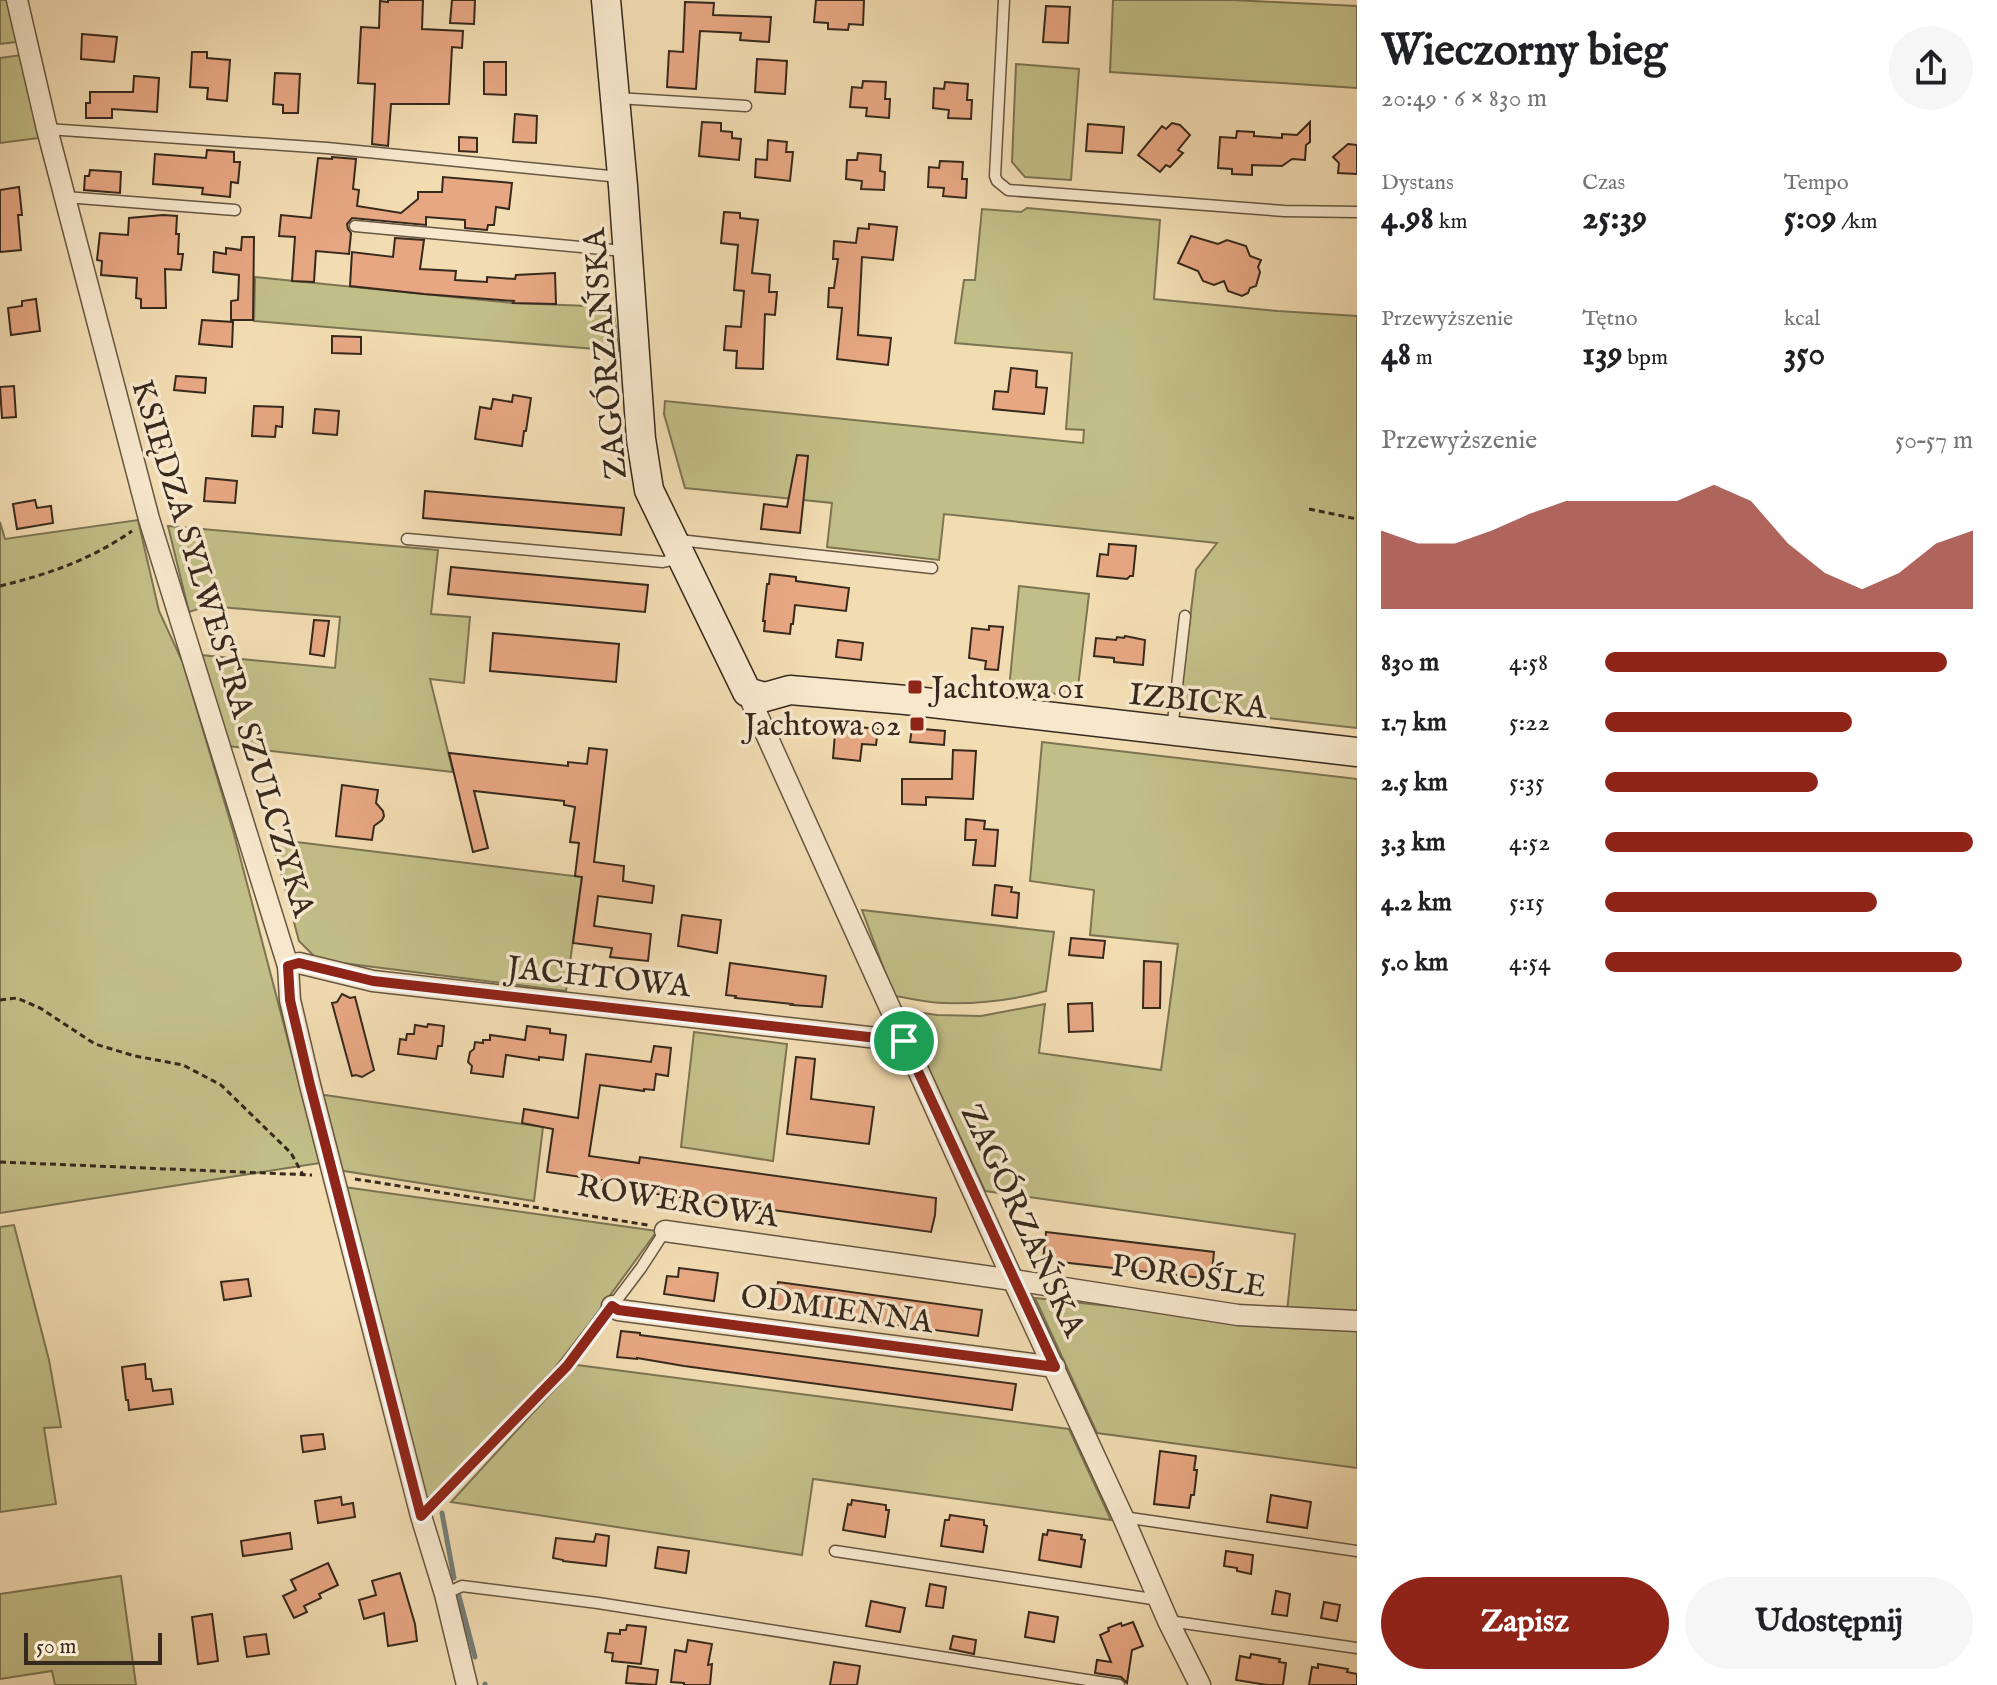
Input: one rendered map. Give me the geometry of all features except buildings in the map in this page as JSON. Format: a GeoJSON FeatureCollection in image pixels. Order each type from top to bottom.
{"type":"FeatureCollection","features":[{"type":"Feature","properties":{"kind":"street","name":"KSIĘDZA SYLWESTRA SZULCZYKA"},"geometry":{"type":"LineString","coordinates":[[17,0],[47,129],[149,519],[288,966],[290,1000],[333,1176],[467,1685]]}},
{"type":"Feature","properties":{"kind":"street","name":"ZAGÓRZAŃSKA"},"geometry":{"type":"LineString","coordinates":[[606,0],[641,439],[649,490],[747,692],[1168,1621],[1200,1685]]}},
{"type":"Feature","properties":{"kind":"street","name":"IZBICKA"},"geometry":{"type":"LineString","coordinates":[[747,692],[765,697],[790,690],[846,694],[1357,752]]}},
{"type":"Feature","properties":{"kind":"street","name":"JACHTOWA"},"geometry":{"type":"LineString","coordinates":[[288,966],[299,963],[373,981],[904,1041]]}},
{"type":"Feature","properties":{"kind":"street","name":"ROWEROWA"},"geometry":{"type":"LineString","coordinates":[[665,1231],[1013,1280]]}},
{"type":"Feature","properties":{"kind":"street","name":"POROŚLE"},"geometry":{"type":"LineString","coordinates":[[1013,1280],[1238,1315],[1357,1321]]}},
{"type":"Feature","properties":{"kind":"street","name":"ODMIENNA"},"geometry":{"type":"LineString","coordinates":[[612,1306],[618,1310],[1055,1367]]}},
{"type":"Feature","properties":{"kind":"lane"},"geometry":{"type":"LineString","coordinates":[[1004,0],[995,176],[1008,190],[1284,211],[1357,212]]}},
{"type":"Feature","properties":{"kind":"lane"},"geometry":{"type":"LineString","coordinates":[[615,98],[746,106]]}},
{"type":"Feature","properties":{"kind":"lane"},"geometry":{"type":"LineString","coordinates":[[47,129],[327,148],[622,177]]}},
{"type":"Feature","properties":{"kind":"lane"},"geometry":{"type":"LineString","coordinates":[[65,197],[235,210]]}},
{"type":"Feature","properties":{"kind":"lane"},"geometry":{"type":"LineString","coordinates":[[355,226],[628,251]]}},
{"type":"Feature","properties":{"kind":"lane"},"geometry":{"type":"LineString","coordinates":[[407,539],[663,562],[678,548],[932,568]]}},
{"type":"Feature","properties":{"kind":"lane"},"geometry":{"type":"LineString","coordinates":[[1172,732],[1185,616]]}},
{"type":"Feature","properties":{"kind":"lane"},"geometry":{"type":"LineString","coordinates":[[421,1516],[567,1366],[665,1231]]}},
{"type":"Feature","properties":{"kind":"lane"},"geometry":{"type":"LineString","coordinates":[[1123,1517],[1357,1551]]}},
{"type":"Feature","properties":{"kind":"lane"},"geometry":{"type":"LineString","coordinates":[[835,1551],[1159,1600]]}},
{"type":"Feature","properties":{"kind":"lane"},"geometry":{"type":"LineString","coordinates":[[445,1594],[462,1586],[598,1603],[1119,1685]]}},
{"type":"Feature","properties":{"kind":"lane"},"geometry":{"type":"LineString","coordinates":[[1168,1621],[1357,1648]]}},
{"type":"Feature","properties":{"kind":"path"},"geometry":{"type":"LineString","coordinates":[[1309,509],[1357,519]]}},
{"type":"Feature","properties":{"kind":"path"},"geometry":{"type":"LineString","coordinates":[[0,586],[79,562],[149,519]]}},
{"type":"Feature","properties":{"kind":"path"},"geometry":{"type":"LineString","coordinates":[[0,1000],[17,998],[40,1008],[95,1044],[183,1065],[221,1085],[291,1153],[303,1175]]}},
{"type":"Feature","properties":{"kind":"path","name":"ROWEROWA"},"geometry":{"type":"LineString","coordinates":[[0,1162],[333,1176],[655,1226],[665,1231]]}},
{"type":"Feature","properties":{"kind":"shaded area"},"geometry":{"type":"Polygon","coordinates":[[[0,0],[7,0],[17,42],[0,44],[0,0]]]}},
{"type":"Feature","properties":{"kind":"shaded area"},"geometry":{"type":"Polygon","coordinates":[[[1113,0],[1232,0],[1357,6],[1357,88],[1110,72],[1113,0]]]}},
{"type":"Feature","properties":{"kind":"shaded area"},"geometry":{"type":"Polygon","coordinates":[[[21,55],[39,138],[0,143],[0,58],[21,55]]]}},
{"type":"Feature","properties":{"kind":"shaded area"},"geometry":{"type":"Polygon","coordinates":[[[1016,64],[1079,69],[1071,180],[1025,177],[1012,162],[1016,64]]]}},
{"type":"Feature","properties":{"kind":"shaded area"},"geometry":{"type":"Polygon","coordinates":[[[1027,208],[1160,220],[1154,299],[1357,316],[1357,728],[1179,708],[1196,570],[1217,543],[944,514],[939,560],[827,547],[832,503],[685,488],[664,414],[665,401],[1083,443],[1084,430],[1066,429],[1072,353],[955,343],[964,280],[975,280],[982,209],[1021,212],[1027,208]]]}},
{"type":"Feature","properties":{"kind":"shaded area"},"geometry":{"type":"Polygon","coordinates":[[[255,277],[513,303],[613,307],[619,351],[254,321],[255,277]]]}},
{"type":"Feature","properties":{"kind":"shaded area"},"geometry":{"type":"Polygon","coordinates":[[[138,520],[159,611],[183,663],[234,834],[320,1163],[0,1213],[0,522],[5,539],[138,520]]]}},
{"type":"Feature","properties":{"kind":"shaded area"},"geometry":{"type":"Polygon","coordinates":[[[168,526],[438,550],[431,614],[470,617],[464,683],[430,679],[453,772],[227,746],[200,655],[335,668],[340,617],[207,606],[189,612],[168,526]]]}},
{"type":"Feature","properties":{"kind":"shaded area"},"geometry":{"type":"Polygon","coordinates":[[[1019,586],[1089,594],[1077,696],[1009,689],[1019,586]]]}},
{"type":"Feature","properties":{"kind":"shaded area"},"geometry":{"type":"Polygon","coordinates":[[[1042,742],[1357,779],[1357,1316],[1287,1312],[1295,1234],[985,1191],[902,1010],[981,1016],[1045,1004],[1039,1053],[1161,1070],[1178,944],[1090,935],[1094,890],[1030,881],[1042,742]]]}},
{"type":"Feature","properties":{"kind":"shaded area"},"geometry":{"type":"Polygon","coordinates":[[[272,839],[582,877],[566,991],[318,960],[299,941],[272,839]]]}},
{"type":"Feature","properties":{"kind":"shaded area"},"geometry":{"type":"Polygon","coordinates":[[[862,910],[1054,932],[1046,991],[970,1003],[938,1003],[894,996],[862,910]]]}},
{"type":"Feature","properties":{"kind":"shaded area"},"geometry":{"type":"Polygon","coordinates":[[[694,1032],[787,1044],[773,1161],[681,1147],[694,1032]]]}},
{"type":"Feature","properties":{"kind":"shaded area"},"geometry":{"type":"Polygon","coordinates":[[[318,1094],[543,1127],[534,1201],[338,1170],[318,1094]]]}},
{"type":"Feature","properties":{"kind":"shaded area"},"geometry":{"type":"Polygon","coordinates":[[[344,1187],[657,1231],[553,1370],[432,1497],[423,1497],[344,1187]]]}},
{"type":"Feature","properties":{"kind":"shaded area"},"geometry":{"type":"Polygon","coordinates":[[[14,1225],[49,1360],[61,1427],[44,1428],[56,1504],[0,1512],[0,1227],[14,1225]]]}},
{"type":"Feature","properties":{"kind":"shaded area"},"geometry":{"type":"Polygon","coordinates":[[[1035,1298],[1278,1327],[1357,1329],[1357,1468],[1097,1433],[1035,1298]]]}},
{"type":"Feature","properties":{"kind":"shaded area"},"geometry":{"type":"Polygon","coordinates":[[[577,1365],[1069,1429],[1111,1520],[813,1479],[802,1555],[451,1502],[577,1365]]]}},
{"type":"Feature","properties":{"kind":"shaded area"},"geometry":{"type":"Polygon","coordinates":[[[121,1576],[136,1685],[55,1685],[52,1671],[0,1679],[0,1594],[121,1576]]]}},
{"type":"Feature","properties":{"kind":"waterway"},"geometry":{"type":"LineString","coordinates":[[442,1513],[454,1578]]}},
{"type":"Feature","properties":{"kind":"waterway"},"geometry":{"type":"LineString","coordinates":[[459,1596],[475,1657]]}},
{"type":"Feature","properties":{"kind":"place","name":"Jachtowa 01"},"geometry":{"type":"Point","coordinates":[915,687]}},
{"type":"Feature","properties":{"kind":"place","name":"Jachtowa 02"},"geometry":{"type":"Point","coordinates":[917,724]}},
{"type":"Feature","properties":{"kind":"route"},"geometry":{"type":"LineString","coordinates":[[299,963],[373,981],[904,1041],[1055,1367],[618,1310],[612,1306],[567,1366],[421,1516],[310,1085],[290,1000],[288,966],[299,963]]}}]}
